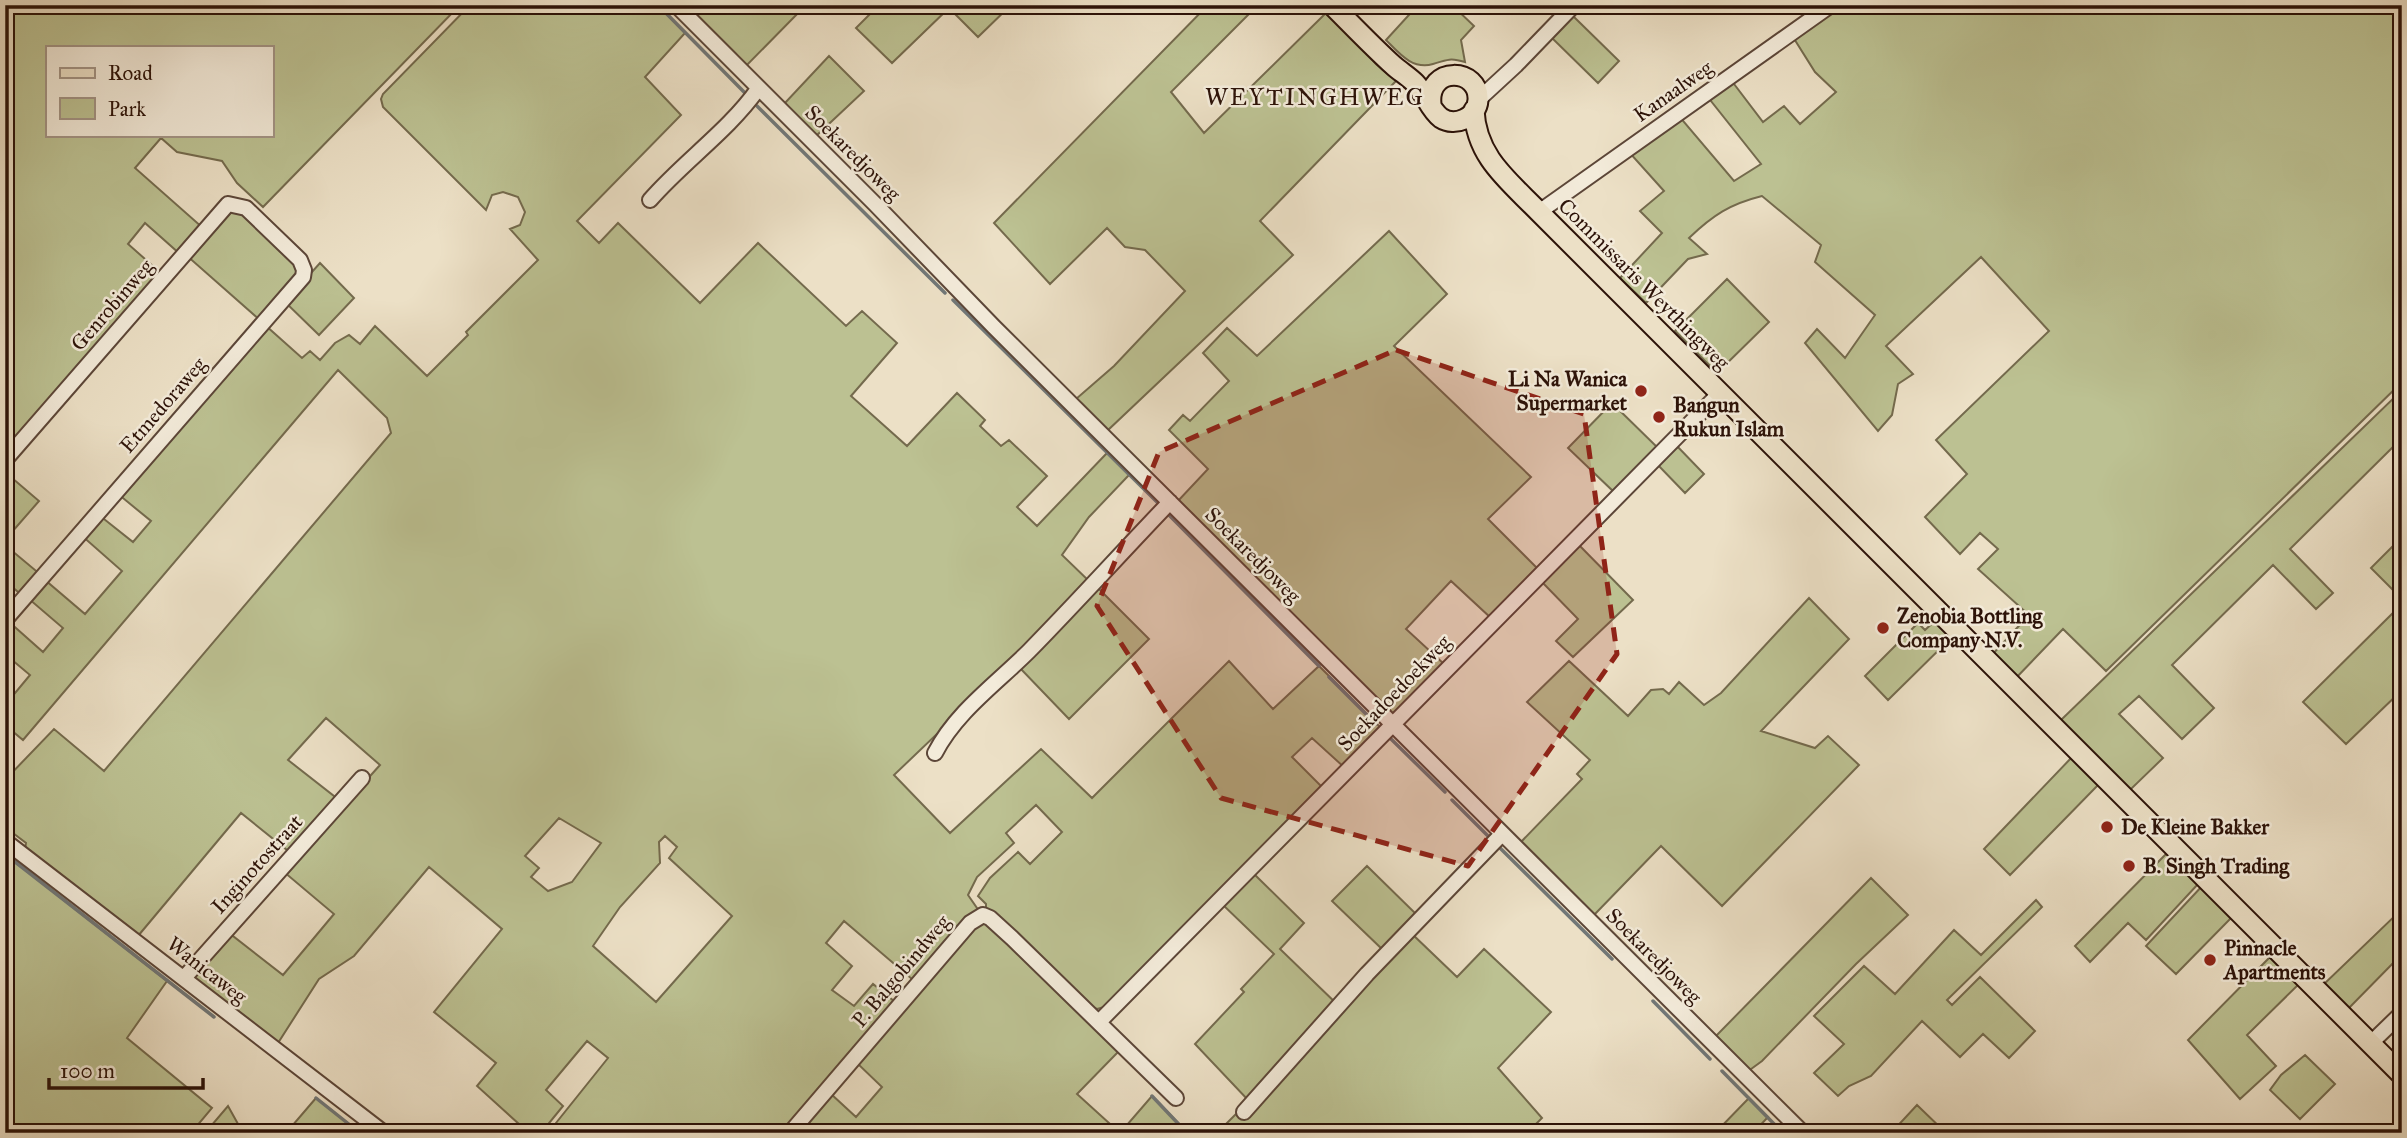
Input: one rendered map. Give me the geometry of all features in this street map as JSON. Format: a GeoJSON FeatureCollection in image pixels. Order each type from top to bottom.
{"type":"FeatureCollection","features":[{"type":"Feature","properties":{"kind":"main road"},"geometry":{"type":"LineString","coordinates":[[1332,5],[1401,72],[1413,82],[1438,116],[1451,122],[1460,121],[1468,117],[1476,105],[1473,85],[1464,77],[1455,75],[1420,79],[1401,72]]}},
{"type":"Feature","properties":{"kind":"main road"},"geometry":{"type":"LineString","coordinates":[[1431,104],[1432,89],[1441,78]]}},
{"type":"Feature","properties":{"kind":"main road","name":"Commissaris Weythingweg"},"geometry":{"type":"LineString","coordinates":[[1476,105],[1475,122],[1481,147]]}},
{"type":"Feature","properties":{"kind":"main road","name":"Commissaris Weythingweg"},"geometry":{"type":"LineString","coordinates":[[1451,122],[1481,147],[1539,212],[2402,1075]]}},
{"type":"Feature","properties":{"kind":"street","name":"Soekaredjoweg"},"geometry":{"type":"LineString","coordinates":[[676,5],[1803,1133]]}},
{"type":"Feature","properties":{"kind":"street"},"geometry":{"type":"LineString","coordinates":[[1476,105],[1574,5]]}},
{"type":"Feature","properties":{"kind":"street","name":"Kanaalweg"},"geometry":{"type":"LineString","coordinates":[[1539,212],[1831,5]]}},
{"type":"Feature","properties":{"kind":"street"},"geometry":{"type":"LineString","coordinates":[[1464,77],[1488,78],[1516,65]]}},
{"type":"Feature","properties":{"kind":"street"},"geometry":{"type":"LineString","coordinates":[[650,200],[668,179],[742,112],[758,89]]}},
{"type":"Feature","properties":{"kind":"street","name":"Genrobinweg"},"geometry":{"type":"LineString","coordinates":[[5,460],[228,204],[246,208],[258,218]]}},
{"type":"Feature","properties":{"kind":"street","name":"Etmedoraweg"},"geometry":{"type":"LineString","coordinates":[[5,620],[303,277],[304,270],[300,260],[258,218]]}},
{"type":"Feature","properties":{"kind":"street","name":"Soekadoedoekweg"},"geometry":{"type":"LineString","coordinates":[[1099,1022],[1720,393]]}},
{"type":"Feature","properties":{"kind":"street"},"geometry":{"type":"LineString","coordinates":[[935,753],[955,722],[1030,650],[1170,502]]}},
{"type":"Feature","properties":{"kind":"street","name":"Inginotostraat"},"geometry":{"type":"LineString","coordinates":[[184,978],[362,778]]}},
{"type":"Feature","properties":{"kind":"street"},"geometry":{"type":"LineString","coordinates":[[1244,1112],[1367,974],[1502,834]]}},
{"type":"Feature","properties":{"kind":"street","name":"Wanicaweg"},"geometry":{"type":"LineString","coordinates":[[5,841],[384,1133]]}},
{"type":"Feature","properties":{"kind":"street","name":"P. Balgobindweg"},"geometry":{"type":"LineString","coordinates":[[790,1133],[970,923],[983,915],[1012,937],[1175,1098]]}},
{"type":"Feature","properties":{"kind":"street"},"geometry":{"type":"LineString","coordinates":[[2370,1044],[2402,1013]]}},
{"type":"Feature","properties":{"kind":"highlighted area"},"geometry":{"type":"Polygon","coordinates":[[[1396,350],[1584,414],[1617,654],[1468,866],[1221,798],[1097,606],[1159,452],[1396,350]]]}},
{"type":"Feature","properties":{"kind":"green space"},"geometry":{"type":"Polygon","coordinates":[[[5,5],[460,5],[263,207],[237,183],[222,161],[177,152],[161,138],[135,168],[203,228],[180,254],[145,223],[128,244],[162,274],[15,442],[5,433],[5,5]]]}},
{"type":"Feature","properties":{"kind":"green space"},"geometry":{"type":"Polygon","coordinates":[[[470,5],[658,5],[685,33],[645,77],[681,115],[577,221],[599,243],[618,223],[700,303],[758,243],[846,326],[862,311],[897,343],[851,396],[907,446],[957,393],[985,420],[980,426],[1001,446],[1009,440],[1047,476],[1017,507],[1037,526],[1107,453],[1129,475],[1089,517],[1062,555],[1090,582],[1029,646],[894,775],[950,833],[1041,749],[1092,798],[1229,661],[1273,709],[1319,666],[1383,730],[1345,768],[1312,738],[1292,757],[1324,789],[1108,1006],[1097,1009],[1089,1006],[986,910],[986,904],[978,896],[990,878],[1018,852],[1030,864],[1062,832],[1036,805],[1006,833],[1014,843],[977,877],[968,895],[979,911],[913,980],[844,921],[826,943],[852,966],[832,990],[854,1006],[873,984],[895,1002],[785,1133],[569,1133],[556,1123],[608,1058],[587,1041],[546,1090],[563,1106],[541,1133],[514,1133],[520,1125],[477,1086],[496,1063],[434,1012],[502,929],[429,867],[354,956],[319,979],[278,1043],[192,977],[229,933],[283,975],[334,914],[284,872],[380,765],[326,718],[288,760],[339,800],[292,854],[241,813],[138,936],[25,849],[26,843],[5,827],[5,780],[54,729],[104,771],[391,433],[387,418],[338,370],[23,740],[5,725],[5,705],[30,675],[5,654],[5,625],[8,621],[43,652],[63,628],[29,599],[45,580],[85,614],[122,571],[81,535],[99,515],[133,542],[151,521],[118,494],[265,325],[302,358],[310,351],[320,360],[335,343],[349,335],[360,344],[375,326],[427,376],[468,335],[466,332],[538,260],[510,229],[520,225],[525,212],[518,197],[503,192],[492,195],[486,210],[383,107],[383,94],[470,5]],[[559,818],[525,856],[539,868],[531,877],[548,891],[572,882],[601,843],[559,818]],[[665,836],[659,842],[660,863],[620,907],[593,946],[656,1002],[732,916],[669,858],[677,847],[665,836]]]}},
{"type":"Feature","properties":{"kind":"green space"},"geometry":{"type":"Polygon","coordinates":[[[687,5],[806,5],[745,67],[736,54],[687,5]]]}},
{"type":"Feature","properties":{"kind":"green space"},"geometry":{"type":"Polygon","coordinates":[[[879,5],[1011,5],[978,37],[949,8],[892,63],[856,28],[879,5]]]}},
{"type":"Feature","properties":{"kind":"green space"},"geometry":{"type":"Polygon","coordinates":[[[1208,5],[1258,5],[1171,92],[1204,133],[1329,10],[1376,64],[1396,81],[1260,221],[1293,255],[1107,431],[1076,399],[1114,366],[1185,291],[1145,250],[1125,247],[1107,228],[1050,284],[994,223],[1208,5]]]}},
{"type":"Feature","properties":{"kind":"green space"},"geometry":{"type":"Polygon","coordinates":[[[1418,5],[1452,5],[1474,26],[1461,40],[1465,62],[1452,59],[1419,65],[1406,59],[1386,40],[1418,5]]]}},
{"type":"Feature","properties":{"kind":"green space"},"geometry":{"type":"Polygon","coordinates":[[[1837,5],[2402,5],[2402,382],[2106,671],[2063,629],[2014,680],[1990,657],[2029,615],[1978,569],[1998,549],[1980,533],[1960,554],[1925,517],[1967,474],[1936,440],[2049,331],[1981,257],[1886,346],[1913,374],[1898,384],[1892,415],[1878,431],[1805,343],[1817,329],[1845,358],[1875,315],[1815,262],[1821,245],[1762,196],[1731,207],[1689,238],[1707,254],[1688,259],[1646,303],[1620,278],[1662,233],[1640,211],[1664,191],[1628,151],[1679,116],[1734,181],[1761,164],[1707,96],[1731,80],[1763,122],[1784,106],[1800,124],[1836,92],[1815,72],[1793,37],[1837,5]]]}},
{"type":"Feature","properties":{"kind":"green space"},"geometry":{"type":"Polygon","coordinates":[[[1573,16],[1619,61],[1598,83],[1552,38],[1573,16]]]}},
{"type":"Feature","properties":{"kind":"green space"},"geometry":{"type":"Polygon","coordinates":[[[829,56],[864,91],[816,136],[784,104],[829,56]]]}},
{"type":"Feature","properties":{"kind":"green space"},"geometry":{"type":"Polygon","coordinates":[[[237,207],[302,271],[261,321],[186,255],[222,213],[237,207]]]}},
{"type":"Feature","properties":{"kind":"green space"},"geometry":{"type":"Polygon","coordinates":[[[1389,231],[1447,294],[1394,346],[1531,477],[1488,519],[1539,570],[1491,618],[1451,581],[1406,629],[1444,664],[1397,712],[1392,713],[1177,502],[1208,469],[1169,430],[1183,415],[1190,421],[1229,381],[1203,353],[1227,328],[1257,356],[1389,231]]]}},
{"type":"Feature","properties":{"kind":"green space"},"geometry":{"type":"Polygon","coordinates":[[[320,263],[354,298],[319,335],[285,302],[320,263]]]}},
{"type":"Feature","properties":{"kind":"green space"},"geometry":{"type":"Polygon","coordinates":[[[1727,279],[1769,322],[1717,373],[1675,331],[1727,279]]]}},
{"type":"Feature","properties":{"kind":"green space"},"geometry":{"type":"Polygon","coordinates":[[[2402,390],[2402,438],[2290,549],[2333,593],[2316,609],[2273,565],[2172,665],[2214,708],[2182,739],[2139,696],[2119,714],[2163,758],[2130,790],[2060,726],[2061,720],[2402,390]]]}},
{"type":"Feature","properties":{"kind":"green space"},"geometry":{"type":"Polygon","coordinates":[[[1612,403],[1659,449],[1615,493],[1568,448],[1612,403]]]}},
{"type":"Feature","properties":{"kind":"green space"},"geometry":{"type":"Polygon","coordinates":[[[1675,444],[1704,474],[1685,493],[1656,463],[1675,444]]]}},
{"type":"Feature","properties":{"kind":"green space"},"geometry":{"type":"Polygon","coordinates":[[[5,472],[39,501],[5,540],[5,472]]]}},
{"type":"Feature","properties":{"kind":"green space"},"geometry":{"type":"Polygon","coordinates":[[[2402,537],[2402,599],[2371,568],[2402,537]]]}},
{"type":"Feature","properties":{"kind":"green space"},"geometry":{"type":"Polygon","coordinates":[[[1577,543],[1633,600],[1573,657],[1556,641],[1578,619],[1540,580],[1577,543]]]}},
{"type":"Feature","properties":{"kind":"green space"},"geometry":{"type":"Polygon","coordinates":[[[5,545],[41,575],[23,596],[5,581],[5,545]]]}},
{"type":"Feature","properties":{"kind":"green space"},"geometry":{"type":"Polygon","coordinates":[[[1096,586],[1149,639],[1069,719],[1018,666],[1096,586]]]}},
{"type":"Feature","properties":{"kind":"green space"},"geometry":{"type":"Polygon","coordinates":[[[1809,598],[1849,639],[1761,731],[1815,748],[1828,736],[1859,765],[1722,906],[1661,846],[1594,915],[1520,843],[1582,779],[1577,774],[1590,760],[1527,702],[1569,661],[1628,716],[1651,690],[1663,689],[1669,694],[1679,682],[1704,705],[1721,693],[1809,598]]]}},
{"type":"Feature","properties":{"kind":"green space"},"geometry":{"type":"Polygon","coordinates":[[[2402,604],[2402,690],[2346,744],[2303,702],[2402,604]]]}},
{"type":"Feature","properties":{"kind":"green space"},"geometry":{"type":"Polygon","coordinates":[[[1937,619],[1953,636],[1888,700],[1865,676],[1918,623],[1925,630],[1937,619]]]}},
{"type":"Feature","properties":{"kind":"green space"},"geometry":{"type":"Polygon","coordinates":[[[2074,755],[2101,782],[2010,875],[1984,849],[2074,755]]]}},
{"type":"Feature","properties":{"kind":"green space"},"geometry":{"type":"Polygon","coordinates":[[[2169,851],[2199,883],[2146,940],[2128,923],[2090,962],[2075,946],[2169,851]]]}},
{"type":"Feature","properties":{"kind":"green space"},"geometry":{"type":"Polygon","coordinates":[[[5,854],[167,981],[127,1038],[212,1108],[191,1133],[5,1133],[5,854]]]}},
{"type":"Feature","properties":{"kind":"green space"},"geometry":{"type":"Polygon","coordinates":[[[1367,866],[1417,915],[1383,950],[1332,901],[1367,866]]]}},
{"type":"Feature","properties":{"kind":"green space"},"geometry":{"type":"Polygon","coordinates":[[[1252,872],[1304,923],[1280,949],[1340,1007],[1411,933],[1457,977],[1484,949],[1551,1012],[1498,1068],[1542,1118],[1527,1133],[1217,1133],[1249,1101],[1195,1044],[1244,992],[1241,989],[1274,954],[1222,904],[1252,872]]]}},
{"type":"Feature","properties":{"kind":"green space"},"geometry":{"type":"Polygon","coordinates":[[[1871,878],[1908,915],[1856,964],[1762,1061],[1747,1072],[1714,1038],[1871,878]]]}},
{"type":"Feature","properties":{"kind":"green space"},"geometry":{"type":"Polygon","coordinates":[[[2204,884],[2234,915],[2176,974],[2146,946],[2204,884]]]}},
{"type":"Feature","properties":{"kind":"green space"},"geometry":{"type":"Polygon","coordinates":[[[2036,900],[2042,907],[1947,1000],[1952,1005],[1980,977],[2035,1031],[2009,1058],[1983,1034],[1960,1057],[1922,1021],[1871,1076],[1849,1086],[1838,1096],[1814,1073],[1844,1044],[1814,1016],[1864,966],[1895,994],[1954,930],[1981,955],[2036,900]]]}},
{"type":"Feature","properties":{"kind":"green space"},"geometry":{"type":"Polygon","coordinates":[[[2402,909],[2402,954],[2346,1011],[2323,985],[2402,909]]]}},
{"type":"Feature","properties":{"kind":"green space"},"geometry":{"type":"Polygon","coordinates":[[[980,923],[988,923],[1119,1051],[1077,1094],[1120,1133],[799,1133],[831,1094],[856,1117],[882,1087],[858,1064],[971,928],[980,923]]]}},
{"type":"Feature","properties":{"kind":"green space"},"geometry":{"type":"Polygon","coordinates":[[[2272,955],[2301,982],[2247,1035],[2276,1066],[2240,1099],[2188,1040],[2272,955]]]}},
{"type":"Feature","properties":{"kind":"green space"},"geometry":{"type":"Polygon","coordinates":[[[2305,1055],[2335,1084],[2300,1119],[2270,1090],[2281,1075],[2305,1055]]]}},
{"type":"Feature","properties":{"kind":"green space"},"geometry":{"type":"Polygon","coordinates":[[[1152,1096],[1183,1128],[1187,1133],[1120,1133],[1152,1096]]]}},
{"type":"Feature","properties":{"kind":"green space"},"geometry":{"type":"Polygon","coordinates":[[[316,1098],[360,1133],[286,1133],[316,1098]]]}},
{"type":"Feature","properties":{"kind":"green space"},"geometry":{"type":"Polygon","coordinates":[[[1749,1098],[1768,1117],[1753,1133],[1715,1133],[1749,1098]]]}},
{"type":"Feature","properties":{"kind":"green space"},"geometry":{"type":"Polygon","coordinates":[[[1917,1105],[1946,1133],[1891,1133],[1917,1105]]]}},
{"type":"Feature","properties":{"kind":"green space"},"geometry":{"type":"Polygon","coordinates":[[[228,1106],[243,1133],[205,1133],[228,1106]]]}},
{"type":"Feature","properties":{"kind":"waterway"},"geometry":{"type":"LineString","coordinates":[[658,5],[745,93]]}},
{"type":"Feature","properties":{"kind":"waterway"},"geometry":{"type":"LineString","coordinates":[[757,106],[945,293]]}},
{"type":"Feature","properties":{"kind":"waterway"},"geometry":{"type":"LineString","coordinates":[[953,300],[1158,503]]}},
{"type":"Feature","properties":{"kind":"waterway"},"geometry":{"type":"LineString","coordinates":[[1166,512],[1319,666]]}},
{"type":"Feature","properties":{"kind":"waterway"},"geometry":{"type":"LineString","coordinates":[[1329,677],[1376,724]]}},
{"type":"Feature","properties":{"kind":"waterway"},"geometry":{"type":"LineString","coordinates":[[1390,738],[1445,792]]}},
{"type":"Feature","properties":{"kind":"waterway"},"geometry":{"type":"LineString","coordinates":[[1452,800],[1489,837]]}},
{"type":"Feature","properties":{"kind":"waterway"},"geometry":{"type":"LineString","coordinates":[[1500,848],[1612,959]]}},
{"type":"Feature","properties":{"kind":"waterway"},"geometry":{"type":"LineString","coordinates":[[5,854],[214,1017]]}},
{"type":"Feature","properties":{"kind":"waterway"},"geometry":{"type":"LineString","coordinates":[[1653,1001],[1710,1059]]}},
{"type":"Feature","properties":{"kind":"waterway"},"geometry":{"type":"LineString","coordinates":[[1722,1071],[1783,1133]]}},
{"type":"Feature","properties":{"kind":"waterway"},"geometry":{"type":"LineString","coordinates":[[1152,1096],[1187,1133]]}},
{"type":"Feature","properties":{"kind":"waterway"},"geometry":{"type":"LineString","coordinates":[[316,1098],[360,1133]]}},
{"type":"Feature","properties":{"kind":"place","name":"Li Na Wanica Supermarket"},"geometry":{"type":"Point","coordinates":[1641,391]}},
{"type":"Feature","properties":{"kind":"place","name":"Bangun Rukun Islam"},"geometry":{"type":"Point","coordinates":[1659,417]}},
{"type":"Feature","properties":{"kind":"place","name":"Zenobia Bottling Company N.V."},"geometry":{"type":"Point","coordinates":[1883,628]}},
{"type":"Feature","properties":{"kind":"place","name":"De Kleine Bakker"},"geometry":{"type":"Point","coordinates":[2107,827]}},
{"type":"Feature","properties":{"kind":"place","name":"B. Singh Trading"},"geometry":{"type":"Point","coordinates":[2129,866]}},
{"type":"Feature","properties":{"kind":"place","name":"Pinnacle Apartments"},"geometry":{"type":"Point","coordinates":[2210,960]}},
{"type":"Feature","properties":{"kind":"district","name":"WEYTINGHWEG"},"geometry":{"type":"Point","coordinates":[1315,97]}}]}
